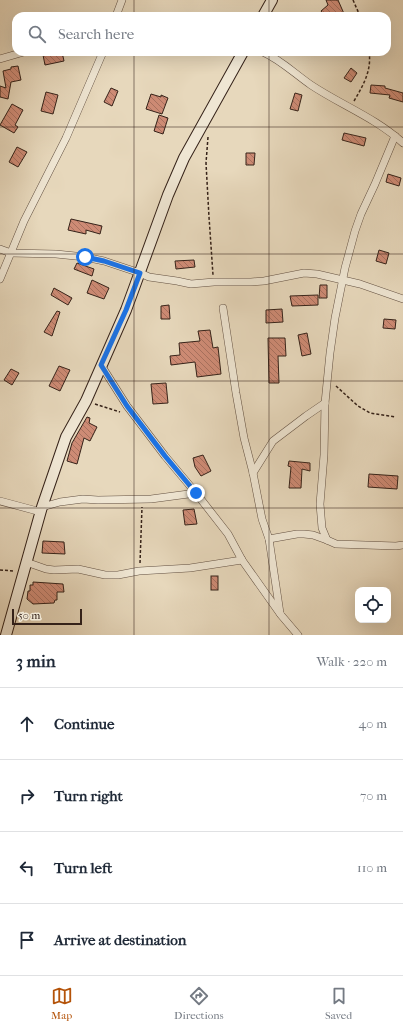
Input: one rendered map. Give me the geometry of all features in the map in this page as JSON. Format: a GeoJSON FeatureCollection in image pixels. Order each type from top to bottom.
{"type":"FeatureCollection","features":[{"type":"Feature","properties":{"kind":"street"},"geometry":{"type":"LineString","coordinates":[[118,12],[122,0]]}},
{"type":"Feature","properties":{"kind":"street"},"geometry":{"type":"LineString","coordinates":[[265,12],[272,0]]}},
{"type":"Feature","properties":{"kind":"street"},"geometry":{"type":"LineString","coordinates":[[0,59],[12,56]]}},
{"type":"Feature","properties":{"kind":"street"},"geometry":{"type":"LineString","coordinates":[[0,279],[24,221],[66,138],[101,56]]}},
{"type":"Feature","properties":{"kind":"street"},"geometry":{"type":"LineString","coordinates":[[6,635],[24,567],[66,437],[86,401],[126,310],[168,195],[184,158],[241,56]]}},
{"type":"Feature","properties":{"kind":"street"},"geometry":{"type":"LineString","coordinates":[[270,56],[312,85],[379,125],[403,143]]}},
{"type":"Feature","properties":{"kind":"street"},"geometry":{"type":"LineString","coordinates":[[327,540],[322,528],[320,504],[324,455],[325,403],[335,318],[355,231],[395,136]]}},
{"type":"Feature","properties":{"kind":"street"},"geometry":{"type":"LineString","coordinates":[[0,249],[11,253],[56,254],[85,257],[104,261],[153,278],[191,284],[264,281],[307,273],[317,274],[343,279],[403,299]]}},
{"type":"Feature","properties":{"kind":"street"},"geometry":{"type":"LineString","coordinates":[[223,308],[244,438],[262,519],[269,539],[281,615]]}},
{"type":"Feature","properties":{"kind":"street"},"geometry":{"type":"LineString","coordinates":[[101,365],[118,394],[136,418],[228,534],[242,560],[297,635]]}},
{"type":"Feature","properties":{"kind":"street"},"geometry":{"type":"LineString","coordinates":[[253,473],[273,441],[325,403]]}},
{"type":"Feature","properties":{"kind":"street"},"geometry":{"type":"LineString","coordinates":[[0,501],[42,509],[60,502],[82,499],[151,499],[196,493]]}},
{"type":"Feature","properties":{"kind":"street"},"geometry":{"type":"LineString","coordinates":[[269,539],[304,534],[313,535],[342,545],[403,545]]}},
{"type":"Feature","properties":{"kind":"street"},"geometry":{"type":"LineString","coordinates":[[24,567],[78,569],[105,575],[118,575],[140,571],[190,568],[242,560]]}},
{"type":"Feature","properties":{"kind":"path"},"geometry":{"type":"LineString","coordinates":[[353,0],[358,12]]}},
{"type":"Feature","properties":{"kind":"path"},"geometry":{"type":"LineString","coordinates":[[350,108],[364,84],[367,76],[370,56]]}},
{"type":"Feature","properties":{"kind":"path"},"geometry":{"type":"LineString","coordinates":[[208,135],[206,169],[214,282]]}},
{"type":"Feature","properties":{"kind":"path"},"geometry":{"type":"LineString","coordinates":[[328,377],[336,387],[358,406],[370,413],[396,417]]}},
{"type":"Feature","properties":{"kind":"path"},"geometry":{"type":"LineString","coordinates":[[86,401],[136,418]]}},
{"type":"Feature","properties":{"kind":"path"},"geometry":{"type":"LineString","coordinates":[[140,571],[142,528],[141,499]]}},
{"type":"Feature","properties":{"kind":"path"},"geometry":{"type":"LineString","coordinates":[[0,570],[24,567]]}},
{"type":"Feature","properties":{"kind":"building"},"geometry":{"type":"Polygon","coordinates":[[[326,0],[338,0],[343,12],[322,12],[321,11],[328,5],[326,0]]]}},
{"type":"Feature","properties":{"kind":"building"},"geometry":{"type":"Polygon","coordinates":[[[43,56],[63,56],[64,61],[45,65],[43,56]]]}},
{"type":"Feature","properties":{"kind":"building"},"geometry":{"type":"Polygon","coordinates":[[[18,66],[21,80],[11,82],[8,99],[0,97],[0,86],[6,88],[3,71],[11,69],[11,67],[18,66]]]}},
{"type":"Feature","properties":{"kind":"building"},"geometry":{"type":"Polygon","coordinates":[[[351,68],[357,73],[351,82],[344,78],[351,68]]]}},
{"type":"Feature","properties":{"kind":"building"},"geometry":{"type":"Polygon","coordinates":[[[371,85],[385,86],[385,88],[403,93],[403,102],[389,98],[390,95],[370,93],[371,85]]]}},
{"type":"Feature","properties":{"kind":"building"},"geometry":{"type":"Polygon","coordinates":[[[111,88],[118,91],[112,106],[104,102],[111,88]]]}},
{"type":"Feature","properties":{"kind":"building"},"geometry":{"type":"Polygon","coordinates":[[[46,92],[58,95],[53,114],[41,111],[46,92]]]}},
{"type":"Feature","properties":{"kind":"building"},"geometry":{"type":"Polygon","coordinates":[[[295,93],[302,95],[298,111],[290,109],[295,93]]]}},
{"type":"Feature","properties":{"kind":"building"},"geometry":{"type":"Polygon","coordinates":[[[151,94],[161,97],[161,95],[168,98],[162,114],[146,109],[151,94]]]}},
{"type":"Feature","properties":{"kind":"building"},"geometry":{"type":"Polygon","coordinates":[[[12,104],[23,110],[15,125],[18,127],[14,133],[0,125],[12,104]]]}},
{"type":"Feature","properties":{"kind":"building"},"geometry":{"type":"Polygon","coordinates":[[[159,115],[168,118],[163,134],[154,131],[159,115]]]}},
{"type":"Feature","properties":{"kind":"building"},"geometry":{"type":"Polygon","coordinates":[[[344,133],[366,138],[364,146],[342,140],[344,133]]]}},
{"type":"Feature","properties":{"kind":"building"},"geometry":{"type":"Polygon","coordinates":[[[17,147],[27,152],[18,167],[9,162],[17,147]]]}},
{"type":"Feature","properties":{"kind":"building"},"geometry":{"type":"Polygon","coordinates":[[[246,153],[255,153],[254,165],[246,165],[246,153]]]}},
{"type":"Feature","properties":{"kind":"building"},"geometry":{"type":"Polygon","coordinates":[[[388,174],[401,178],[399,186],[386,182],[388,174]]]}},
{"type":"Feature","properties":{"kind":"building"},"geometry":{"type":"Polygon","coordinates":[[[71,219],[102,226],[100,234],[86,230],[86,234],[68,230],[71,219]]]}},
{"type":"Feature","properties":{"kind":"building"},"geometry":{"type":"Polygon","coordinates":[[[379,250],[389,253],[386,264],[376,261],[379,250]]]}},
{"type":"Feature","properties":{"kind":"building"},"geometry":{"type":"Polygon","coordinates":[[[194,260],[195,267],[176,269],[175,261],[194,260]]]}},
{"type":"Feature","properties":{"kind":"building"},"geometry":{"type":"Polygon","coordinates":[[[77,263],[94,269],[92,276],[74,269],[77,263]]]}},
{"type":"Feature","properties":{"kind":"building"},"geometry":{"type":"Polygon","coordinates":[[[92,280],[109,288],[104,299],[87,293],[92,280]]]}},
{"type":"Feature","properties":{"kind":"building"},"geometry":{"type":"Polygon","coordinates":[[[320,285],[327,285],[327,298],[319,298],[320,285]]]}},
{"type":"Feature","properties":{"kind":"building"},"geometry":{"type":"Polygon","coordinates":[[[54,288],[72,298],[68,305],[51,295],[54,288]]]}},
{"type":"Feature","properties":{"kind":"building"},"geometry":{"type":"Polygon","coordinates":[[[318,295],[318,305],[292,306],[290,296],[318,295]]]}},
{"type":"Feature","properties":{"kind":"building"},"geometry":{"type":"Polygon","coordinates":[[[169,305],[170,319],[161,319],[161,306],[169,305]]]}},
{"type":"Feature","properties":{"kind":"building"},"geometry":{"type":"Polygon","coordinates":[[[282,309],[283,322],[266,323],[266,310],[282,309]]]}},
{"type":"Feature","properties":{"kind":"building"},"geometry":{"type":"Polygon","coordinates":[[[57,311],[60,312],[52,336],[44,332],[57,311]]]}},
{"type":"Feature","properties":{"kind":"building"},"geometry":{"type":"Polygon","coordinates":[[[384,319],[396,320],[395,329],[383,328],[384,319]]]}},
{"type":"Feature","properties":{"kind":"building"},"geometry":{"type":"Polygon","coordinates":[[[210,330],[213,348],[218,347],[221,374],[197,377],[195,362],[171,365],[170,356],[180,355],[179,343],[200,341],[198,331],[210,330]]]}},
{"type":"Feature","properties":{"kind":"building"},"geometry":{"type":"Polygon","coordinates":[[[307,333],[311,354],[302,356],[298,335],[307,333]]]}},
{"type":"Feature","properties":{"kind":"building"},"geometry":{"type":"Polygon","coordinates":[[[268,338],[285,338],[286,356],[278,356],[279,383],[269,383],[268,338]]]}},
{"type":"Feature","properties":{"kind":"building"},"geometry":{"type":"Polygon","coordinates":[[[59,366],[70,370],[60,391],[49,386],[59,366]]]}},
{"type":"Feature","properties":{"kind":"building"},"geometry":{"type":"Polygon","coordinates":[[[11,369],[19,373],[12,385],[4,380],[11,369]]]}},
{"type":"Feature","properties":{"kind":"building"},"geometry":{"type":"Polygon","coordinates":[[[166,383],[168,403],[153,404],[151,384],[166,383]]]}},
{"type":"Feature","properties":{"kind":"building"},"geometry":{"type":"Polygon","coordinates":[[[87,417],[90,418],[89,423],[97,427],[90,441],[84,438],[77,464],[67,461],[72,443],[87,417]]]}},
{"type":"Feature","properties":{"kind":"building"},"geometry":{"type":"Polygon","coordinates":[[[203,455],[211,471],[201,476],[195,467],[193,458],[203,455]]]}},
{"type":"Feature","properties":{"kind":"building"},"geometry":{"type":"Polygon","coordinates":[[[289,461],[310,463],[310,471],[302,469],[301,488],[289,488],[291,467],[288,466],[289,461]]]}},
{"type":"Feature","properties":{"kind":"building"},"geometry":{"type":"Polygon","coordinates":[[[369,474],[398,476],[397,489],[368,487],[369,474]]]}},
{"type":"Feature","properties":{"kind":"building"},"geometry":{"type":"Polygon","coordinates":[[[194,509],[197,524],[185,525],[183,510],[194,509]]]}},
{"type":"Feature","properties":{"kind":"building"},"geometry":{"type":"Polygon","coordinates":[[[43,541],[64,542],[65,554],[42,553],[43,541]]]}},
{"type":"Feature","properties":{"kind":"building"},"geometry":{"type":"Polygon","coordinates":[[[211,576],[218,576],[218,590],[211,590],[211,576]]]}},
{"type":"Feature","properties":{"kind":"building"},"geometry":{"type":"Polygon","coordinates":[[[33,582],[63,584],[64,592],[57,592],[57,600],[55,600],[54,603],[33,604],[27,599],[28,591],[30,591],[30,585],[33,585],[33,582]]]}},
{"type":"Feature","properties":{"kind":"route"},"geometry":{"type":"LineString","coordinates":[[85,257],[104,261],[140,273],[126,310],[101,365],[118,394],[165,456],[196,493]]}}]}
